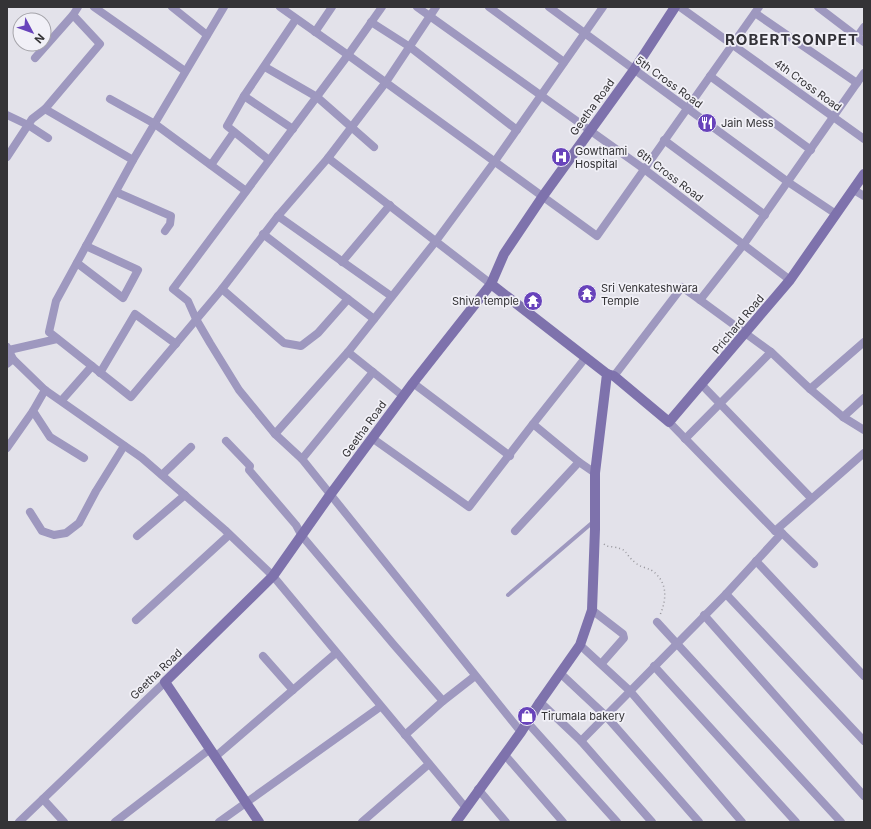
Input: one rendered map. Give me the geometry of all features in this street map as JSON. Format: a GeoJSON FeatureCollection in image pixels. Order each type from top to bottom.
{"type":"FeatureCollection","features":[{"type":"Feature","properties":{"kind":"street"},"geometry":{"type":"LineString","coordinates":[[35,58],[73,15],[78,7]]}},
{"type":"Feature","properties":{"kind":"street"},"geometry":{"type":"LineString","coordinates":[[94,7],[185,71]]}},
{"type":"Feature","properties":{"kind":"street"},"geometry":{"type":"LineString","coordinates":[[172,7],[207,35]]}},
{"type":"Feature","properties":{"kind":"street"},"geometry":{"type":"LineString","coordinates":[[224,7],[133,160],[56,300],[49,332],[131,397],[222,289],[263,234],[328,158],[386,82],[436,7]]}},
{"type":"Feature","properties":{"kind":"street"},"geometry":{"type":"LineString","coordinates":[[280,7],[598,236],[664,140],[757,10],[857,83]]}},
{"type":"Feature","properties":{"kind":"street"},"geometry":{"type":"LineString","coordinates":[[314,32],[332,7]]}},
{"type":"Feature","properties":{"kind":"street"},"geometry":{"type":"LineString","coordinates":[[382,7],[317,97],[173,289],[188,301],[196,320],[239,390],[275,434],[302,458],[330,495],[521,732]]}},
{"type":"Feature","properties":{"kind":"street","name":"6th Cross Road"},"geometry":{"type":"LineString","coordinates":[[417,7],[644,169],[790,280]]}},
{"type":"Feature","properties":{"kind":"street"},"geometry":{"type":"LineString","coordinates":[[489,7],[564,62]]}},
{"type":"Feature","properties":{"kind":"street","name":"5th Cross Road"},"geometry":{"type":"LineString","coordinates":[[549,7],[788,182],[836,214]]}},
{"type":"Feature","properties":{"kind":"street"},"geometry":{"type":"LineString","coordinates":[[275,434],[348,352],[436,241],[495,161],[603,7]]}},
{"type":"Feature","properties":{"kind":"street","name":"Geetha Road"},"geometry":{"type":"LineString","coordinates":[[19,822],[273,576],[330,495],[403,396],[491,284],[504,254],[543,196],[634,70],[675,7]]}},
{"type":"Feature","properties":{"kind":"street","name":"4th Cross Road"},"geometry":{"type":"LineString","coordinates":[[680,7],[864,139]]}},
{"type":"Feature","properties":{"kind":"street"},"geometry":{"type":"LineString","coordinates":[[818,7],[861,40],[864,28]]}},
{"type":"Feature","properties":{"kind":"street"},"geometry":{"type":"LineString","coordinates":[[7,157],[28,125],[100,44],[73,15]]}},
{"type":"Feature","properties":{"kind":"street"},"geometry":{"type":"LineString","coordinates":[[270,160],[227,126],[244,96],[296,19]]}},
{"type":"Feature","properties":{"kind":"street"},"geometry":{"type":"LineString","coordinates":[[371,22],[410,47],[516,130]]}},
{"type":"Feature","properties":{"kind":"street"},"geometry":{"type":"LineString","coordinates":[[265,67],[317,97],[374,147]]}},
{"type":"Feature","properties":{"kind":"street"},"geometry":{"type":"LineString","coordinates":[[700,300],[765,215],[864,73]]}},
{"type":"Feature","properties":{"kind":"street"},"geometry":{"type":"LineString","coordinates":[[710,76],[811,150]]}},
{"type":"Feature","properties":{"kind":"street"},"geometry":{"type":"LineString","coordinates":[[244,96],[293,129]]}},
{"type":"Feature","properties":{"kind":"street"},"geometry":{"type":"LineString","coordinates":[[110,99],[155,124],[246,191]]}},
{"type":"Feature","properties":{"kind":"street"},"geometry":{"type":"LineString","coordinates":[[44,108],[133,160]]}},
{"type":"Feature","properties":{"kind":"street"},"geometry":{"type":"LineString","coordinates":[[7,115],[28,125],[48,138]]}},
{"type":"Feature","properties":{"kind":"street"},"geometry":{"type":"LineString","coordinates":[[211,165],[234,132]]}},
{"type":"Feature","properties":{"kind":"street"},"geometry":{"type":"LineString","coordinates":[[664,140],[765,215]]}},
{"type":"Feature","properties":{"kind":"street"},"geometry":{"type":"LineString","coordinates":[[328,158],[611,375],[669,422],[779,532],[814,564]]}},
{"type":"Feature","properties":{"kind":"street","name":"Prichard Road"},"geometry":{"type":"LineString","coordinates":[[669,422],[790,280],[864,174]]}},
{"type":"Feature","properties":{"kind":"street"},"geometry":{"type":"LineString","coordinates":[[854,190],[864,196]]}},
{"type":"Feature","properties":{"kind":"street"},"geometry":{"type":"LineString","coordinates":[[116,192],[171,216],[170,224],[165,231]]}},
{"type":"Feature","properties":{"kind":"street"},"geometry":{"type":"LineString","coordinates":[[342,262],[390,205]]}},
{"type":"Feature","properties":{"kind":"street"},"geometry":{"type":"LineString","coordinates":[[278,216],[391,296]]}},
{"type":"Feature","properties":{"kind":"street"},"geometry":{"type":"LineString","coordinates":[[263,234],[374,319]]}},
{"type":"Feature","properties":{"kind":"street"},"geometry":{"type":"LineString","coordinates":[[77,263],[123,298],[138,270],[86,246]]}},
{"type":"Feature","properties":{"kind":"street"},"geometry":{"type":"LineString","coordinates":[[456,822],[478,789],[505,755],[580,645],[592,610],[595,520],[594,473],[611,375],[682,287],[771,352],[810,389],[843,417],[864,430]]}},
{"type":"Feature","properties":{"kind":"street"},"geometry":{"type":"LineString","coordinates":[[222,289],[284,343],[301,346],[318,334],[348,299]]}},
{"type":"Feature","properties":{"kind":"street"},"geometry":{"type":"LineString","coordinates":[[100,373],[135,314],[176,344]]}},
{"type":"Feature","properties":{"kind":"street"},"geometry":{"type":"LineString","coordinates":[[57,339],[8,348],[10,362],[45,390],[62,400],[142,458],[185,495],[273,576],[380,707],[466,808]]}},
{"type":"Feature","properties":{"kind":"street"},"geometry":{"type":"LineString","coordinates":[[810,389],[864,342]]}},
{"type":"Feature","properties":{"kind":"street"},"geometry":{"type":"LineString","coordinates":[[348,352],[403,396]]}},
{"type":"Feature","properties":{"kind":"street"},"geometry":{"type":"LineString","coordinates":[[685,439],[771,352]]}},
{"type":"Feature","properties":{"kind":"street"},"geometry":{"type":"LineString","coordinates":[[372,438],[469,507],[586,357]]}},
{"type":"Feature","properties":{"kind":"street"},"geometry":{"type":"LineString","coordinates":[[62,400],[92,366]]}},
{"type":"Feature","properties":{"kind":"street"},"geometry":{"type":"LineString","coordinates":[[302,458],[373,372]]}},
{"type":"Feature","properties":{"kind":"street"},"geometry":{"type":"LineString","coordinates":[[413,383],[510,456]]}},
{"type":"Feature","properties":{"kind":"street"},"geometry":{"type":"LineString","coordinates":[[702,385],[811,498]]}},
{"type":"Feature","properties":{"kind":"street"},"geometry":{"type":"LineString","coordinates":[[7,448],[33,411],[45,390]]}},
{"type":"Feature","properties":{"kind":"street"},"geometry":{"type":"LineString","coordinates":[[843,417],[864,398]]}},
{"type":"Feature","properties":{"kind":"street"},"geometry":{"type":"LineString","coordinates":[[33,411],[50,436],[84,458]]}},
{"type":"Feature","properties":{"kind":"street"},"geometry":{"type":"LineString","coordinates":[[533,424],[594,473]]}},
{"type":"Feature","properties":{"kind":"street"},"geometry":{"type":"LineString","coordinates":[[226,441],[250,466],[249,470],[296,525],[302,536],[443,701]]}},
{"type":"Feature","properties":{"kind":"street"},"geometry":{"type":"LineString","coordinates":[[30,512],[42,531],[54,536],[66,533],[79,523],[96,491],[124,446]]}},
{"type":"Feature","properties":{"kind":"street"},"geometry":{"type":"LineString","coordinates":[[162,475],[191,447]]}},
{"type":"Feature","properties":{"kind":"street"},"geometry":{"type":"LineString","coordinates":[[581,741],[726,594],[756,561],[779,532],[811,498],[864,453]]}},
{"type":"Feature","properties":{"kind":"street"},"geometry":{"type":"LineString","coordinates":[[515,532],[580,462]]}},
{"type":"Feature","properties":{"kind":"street"},"geometry":{"type":"LineString","coordinates":[[137,536],[185,495]]}},
{"type":"Feature","properties":{"kind":"street"},"geometry":{"type":"LineString","coordinates":[[136,620],[229,535]]}},
{"type":"Feature","properties":{"kind":"street"},"geometry":{"type":"LineString","coordinates":[[756,561],[864,676]]}},
{"type":"Feature","properties":{"kind":"street"},"geometry":{"type":"LineString","coordinates":[[726,594],[864,741]]}},
{"type":"Feature","properties":{"kind":"street"},"geometry":{"type":"LineString","coordinates":[[592,610],[623,634],[624,638],[602,663]]}},
{"type":"Feature","properties":{"kind":"street"},"geometry":{"type":"LineString","coordinates":[[704,615],[864,796]]}},
{"type":"Feature","properties":{"kind":"street"},"geometry":{"type":"LineString","coordinates":[[657,622],[841,822]]}},
{"type":"Feature","properties":{"kind":"street"},"geometry":{"type":"LineString","coordinates":[[580,645],[602,663],[630,691],[742,822]]}},
{"type":"Feature","properties":{"kind":"street"},"geometry":{"type":"LineString","coordinates":[[114,822],[213,753],[293,690],[336,653]]}},
{"type":"Feature","properties":{"kind":"street"},"geometry":{"type":"LineString","coordinates":[[262,656],[293,690]]}},
{"type":"Feature","properties":{"kind":"street"},"geometry":{"type":"LineString","coordinates":[[654,666],[796,822]]}},
{"type":"Feature","properties":{"kind":"street"},"geometry":{"type":"LineString","coordinates":[[560,673],[606,716],[699,822]]}},
{"type":"Feature","properties":{"kind":"street"},"geometry":{"type":"LineString","coordinates":[[405,735],[443,701],[475,676]]}},
{"type":"Feature","properties":{"kind":"street"},"geometry":{"type":"LineString","coordinates":[[165,682],[259,822]]}},
{"type":"Feature","properties":{"kind":"street"},"geometry":{"type":"LineString","coordinates":[[540,702],[581,741],[652,822]]}},
{"type":"Feature","properties":{"kind":"street"},"geometry":{"type":"LineString","coordinates":[[219,822],[380,707]]}},
{"type":"Feature","properties":{"kind":"street"},"geometry":{"type":"LineString","coordinates":[[528,722],[617,822]]}},
{"type":"Feature","properties":{"kind":"street"},"geometry":{"type":"LineString","coordinates":[[505,755],[563,822]]}},
{"type":"Feature","properties":{"kind":"street"},"geometry":{"type":"LineString","coordinates":[[362,822],[429,764]]}},
{"type":"Feature","properties":{"kind":"street"},"geometry":{"type":"LineString","coordinates":[[478,789],[506,822]]}},
{"type":"Feature","properties":{"kind":"street"},"geometry":{"type":"LineString","coordinates":[[43,800],[64,822]]}},
{"type":"Feature","properties":{"kind":"lane"},"geometry":{"type":"LineString","coordinates":[[508,595],[595,520]]}},
{"type":"Feature","properties":{"kind":"path"},"geometry":{"type":"LineString","coordinates":[[600,540],[606,546],[619,548],[626,551],[638,566],[650,569],[658,575],[664,586],[665,605],[657,622]]}},
{"type":"Feature","properties":{"kind":"place","name":"Jain Mess"},"geometry":{"type":"Point","coordinates":[707,123]}},
{"type":"Feature","properties":{"kind":"place","name":"Gowthami Hospital"},"geometry":{"type":"Point","coordinates":[561,157]}},
{"type":"Feature","properties":{"kind":"place","name":"Sri Venkateshwara Temple"},"geometry":{"type":"Point","coordinates":[587,294]}},
{"type":"Feature","properties":{"kind":"place","name":"Shiva temple"},"geometry":{"type":"Point","coordinates":[533,301]}},
{"type":"Feature","properties":{"kind":"place","name":"Tirumala bakery"},"geometry":{"type":"Point","coordinates":[527,716]}},
{"type":"Feature","properties":{"kind":"district","name":"ROBERTSONPET"},"geometry":{"type":"Point","coordinates":[792,40]}}]}
